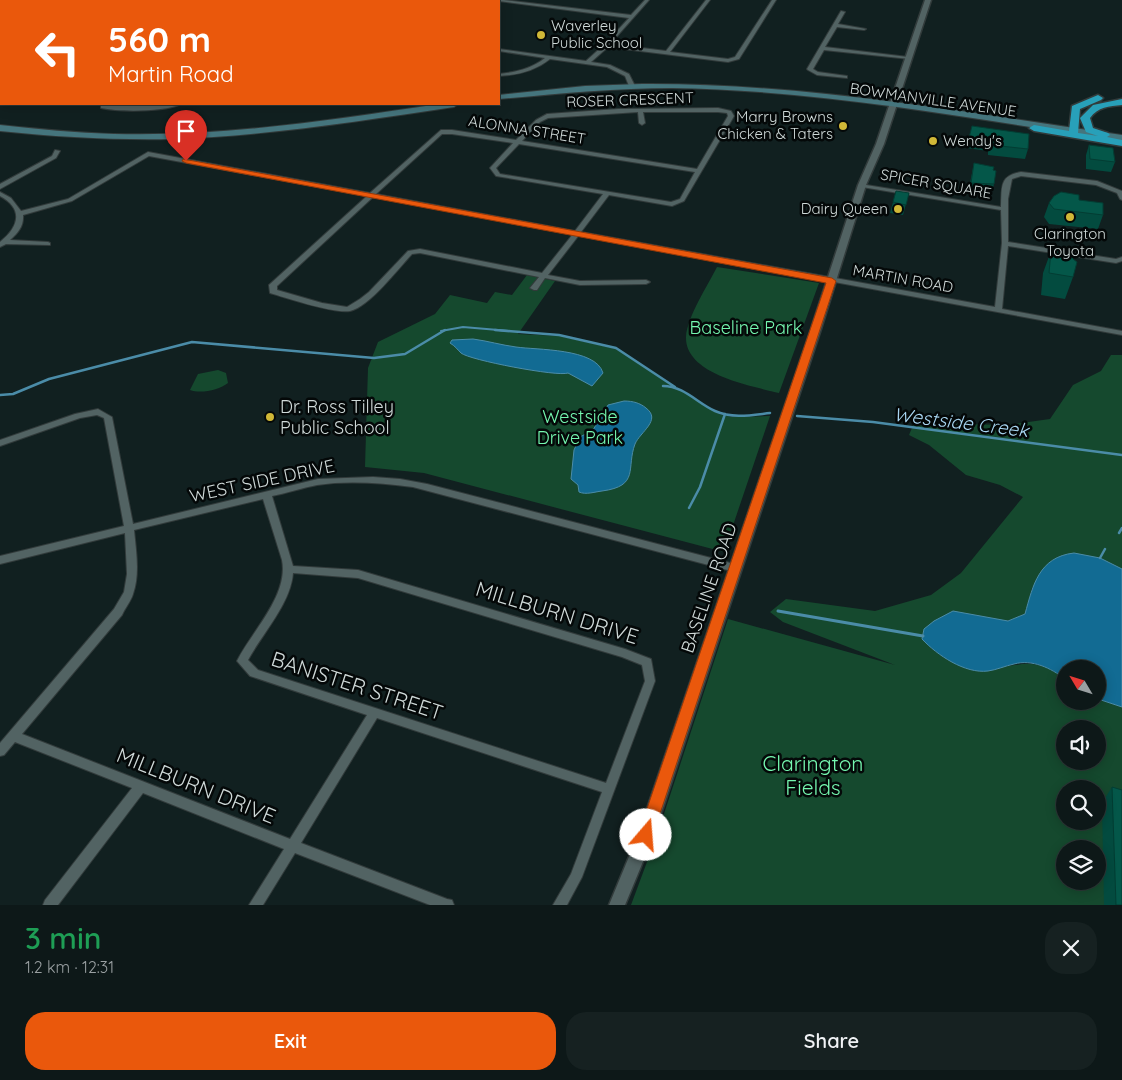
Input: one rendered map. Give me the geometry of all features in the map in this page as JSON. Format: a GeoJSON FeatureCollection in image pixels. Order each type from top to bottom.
{"type":"FeatureCollection","features":[{"type":"Feature","properties":{"kind":"highway"},"geometry":{"type":"LineString","coordinates":[[1074,131],[1073,116],[1075,108],[1093,99],[1122,94]]}},
{"type":"Feature","properties":{"kind":"highway"},"geometry":{"type":"LineString","coordinates":[[1107,135],[1089,130],[1086,118],[1089,111],[1097,106],[1122,102]]}},
{"type":"Feature","properties":{"kind":"highway"},"geometry":{"type":"LineString","coordinates":[[1034,128],[1122,144]]}},
{"type":"Feature","properties":{"kind":"main road","name":"BOWMANVILLE AVENUE"},"geometry":{"type":"LineString","coordinates":[[500,98],[542,92],[632,86],[727,88],[804,94],[1122,138]]}},
{"type":"Feature","properties":{"kind":"main road"},"geometry":{"type":"LineString","coordinates":[[0,128],[119,137],[248,133],[447,105]]}},
{"type":"Feature","properties":{"kind":"main road","name":"BOWMANVILLE AVENUE"},"geometry":{"type":"LineString","coordinates":[[892,106],[1034,128],[1058,129]]}},
{"type":"Feature","properties":{"kind":"street"},"geometry":{"type":"LineString","coordinates":[[588,62],[607,45],[647,0]]}},
{"type":"Feature","properties":{"kind":"street"},"geometry":{"type":"LineString","coordinates":[[667,53],[708,0]]}},
{"type":"Feature","properties":{"kind":"street"},"geometry":{"type":"LineString","coordinates":[[607,45],[728,60],[737,58],[772,0]]}},
{"type":"Feature","properties":{"kind":"street","name":"BASELINE ROAD"},"geometry":{"type":"LineString","coordinates":[[617,905],[646,835],[863,184],[880,144],[928,0]]}},
{"type":"Feature","properties":{"kind":"street"},"geometry":{"type":"LineString","coordinates":[[500,1],[632,17]]}},
{"type":"Feature","properties":{"kind":"street"},"geometry":{"type":"LineString","coordinates":[[843,12],[810,69],[811,71],[845,77]]}},
{"type":"Feature","properties":{"kind":"street"},"geometry":{"type":"LineString","coordinates":[[836,25],[864,29]]}},
{"type":"Feature","properties":{"kind":"street"},"geometry":{"type":"LineString","coordinates":[[822,48],[908,58]]}},
{"type":"Feature","properties":{"kind":"street"},"geometry":{"type":"LineString","coordinates":[[500,50],[588,62],[618,69],[627,74],[632,86]]}},
{"type":"Feature","properties":{"kind":"street"},"geometry":{"type":"LineString","coordinates":[[500,75],[535,69],[550,57]]}},
{"type":"Feature","properties":{"kind":"street"},"geometry":{"type":"LineString","coordinates":[[104,105],[103,107],[110,108],[163,108],[174,105]]}},
{"type":"Feature","properties":{"kind":"street","name":"ROSER CRESCENT"},"geometry":{"type":"LineString","coordinates":[[718,110],[729,112],[731,116],[682,200],[672,204],[607,194],[498,175],[493,168],[538,121],[548,116],[640,111],[718,110]]}},
{"type":"Feature","properties":{"kind":"street"},"geometry":{"type":"LineString","coordinates":[[640,111],[642,123]]}},
{"type":"Feature","properties":{"kind":"street","name":"ALONNA STREET"},"geometry":{"type":"LineString","coordinates":[[543,276],[420,251],[410,252],[361,302],[348,309],[294,298],[273,291],[273,285],[441,132],[518,141],[699,171]]}},
{"type":"Feature","properties":{"kind":"street"},"geometry":{"type":"LineString","coordinates":[[0,187],[54,157],[58,151]]}},
{"type":"Feature","properties":{"kind":"street"},"geometry":{"type":"LineString","coordinates":[[21,213],[70,200],[148,154]]}},
{"type":"Feature","properties":{"kind":"street","name":"MARTIN ROAD"},"geometry":{"type":"LineString","coordinates":[[148,154],[374,194],[832,281],[1122,333]]}},
{"type":"Feature","properties":{"kind":"street","name":"SPICER SQUARE"},"geometry":{"type":"LineString","coordinates":[[998,310],[1005,243],[1005,207],[1010,177],[1030,174],[1097,183],[1120,192],[1122,198]]}},
{"type":"Feature","properties":{"kind":"street","name":"SPICER SQUARE"},"geometry":{"type":"LineString","coordinates":[[863,184],[1005,207]]}},
{"type":"Feature","properties":{"kind":"street"},"geometry":{"type":"LineString","coordinates":[[0,194],[8,196],[21,213],[22,220],[16,231],[2,244]]}},
{"type":"Feature","properties":{"kind":"street"},"geometry":{"type":"LineString","coordinates":[[534,288],[607,194]]}},
{"type":"Feature","properties":{"kind":"street"},"geometry":{"type":"LineString","coordinates":[[1005,243],[1116,261],[1122,259]]}},
{"type":"Feature","properties":{"kind":"street"},"geometry":{"type":"LineString","coordinates":[[2,244],[48,244]]}},
{"type":"Feature","properties":{"kind":"street"},"geometry":{"type":"LineString","coordinates":[[543,276],[600,284],[646,282]]}},
{"type":"Feature","properties":{"kind":"street"},"geometry":{"type":"LineString","coordinates":[[0,444],[78,416],[98,412],[108,417],[129,527],[131,578],[128,594],[118,612],[0,751]]}},
{"type":"Feature","properties":{"kind":"street","name":"WEST SIDE DRIVE"},"geometry":{"type":"LineString","coordinates":[[0,560],[318,482],[363,479],[411,483],[735,568]]}},
{"type":"Feature","properties":{"kind":"street"},"geometry":{"type":"LineString","coordinates":[[266,494],[289,569]]}},
{"type":"Feature","properties":{"kind":"street","name":"BANISTER STREET"},"geometry":{"type":"LineString","coordinates":[[289,569],[277,606],[242,660],[254,673],[608,789]]}},
{"type":"Feature","properties":{"kind":"street","name":"MILLBURN DRIVE"},"geometry":{"type":"LineString","coordinates":[[289,569],[358,574],[625,653],[647,662],[650,681],[576,877],[560,905]]}},
{"type":"Feature","properties":{"kind":"street"},"geometry":{"type":"LineString","coordinates":[[256,905],[375,712]]}},
{"type":"Feature","properties":{"kind":"street","name":"MILLBURN DRIVE"},"geometry":{"type":"LineString","coordinates":[[14,736],[447,905]]}},
{"type":"Feature","properties":{"kind":"street"},"geometry":{"type":"LineString","coordinates":[[50,905],[141,786]]}},
{"type":"Feature","properties":{"kind":"green space","name":"Baseline Park"},"geometry":{"type":"Polygon","coordinates":[[[717,267],[819,283],[779,393],[722,377],[696,361],[689,350],[686,337],[690,320],[717,267]]]}},
{"type":"Feature","properties":{"kind":"green space","name":"Westside Drive Park"},"geometry":{"type":"Polygon","coordinates":[[[527,275],[555,281],[518,334],[559,336],[616,349],[719,414],[732,417],[770,416],[724,552],[424,473],[365,467],[368,368],[378,342],[435,314],[450,295],[487,303],[495,292],[512,295],[527,275]]]}},
{"type":"Feature","properties":{"kind":"green space","name":"Clarington Fields"},"geometry":{"type":"Polygon","coordinates":[[[1111,355],[1122,355],[1122,569],[1100,558],[1032,588],[1025,614],[1006,621],[970,618],[945,619],[934,623],[926,629],[922,639],[945,658],[972,670],[1035,664],[1054,672],[1056,673],[1056,710],[1106,710],[1106,702],[1122,707],[1122,905],[631,905],[657,835],[728,619],[895,665],[783,622],[770,612],[786,599],[875,611],[931,595],[961,573],[1023,497],[1000,485],[966,475],[929,445],[909,435],[914,423],[1007,425],[1050,419],[1073,385],[1101,371],[1111,355]]]}},
{"type":"Feature","properties":{"kind":"green space"},"geometry":{"type":"Polygon","coordinates":[[[218,370],[226,373],[228,383],[210,391],[199,392],[190,390],[198,374],[218,370]]]}},
{"type":"Feature","properties":{"kind":"water"},"geometry":{"type":"Polygon","coordinates":[[[473,339],[578,355],[598,365],[603,373],[592,386],[568,373],[548,373],[480,360],[461,353],[450,343],[452,340],[473,339]]]}},
{"type":"Feature","properties":{"kind":"water"},"geometry":{"type":"Polygon","coordinates":[[[624,401],[641,405],[646,408],[652,417],[651,422],[635,444],[627,480],[614,489],[590,493],[579,492],[578,485],[571,479],[574,450],[580,437],[593,430],[608,405],[624,401]]]}},
{"type":"Feature","properties":{"kind":"water"},"geometry":{"type":"Polygon","coordinates":[[[1074,553],[1100,558],[1122,569],[1122,707],[1106,702],[1106,660],[1056,660],[1056,672],[1028,663],[1014,664],[991,670],[970,670],[943,657],[922,639],[924,629],[934,621],[953,611],[1008,621],[1025,614],[1039,574],[1045,566],[1062,556],[1074,553]]]}},
{"type":"Feature","properties":{"kind":"building"},"geometry":{"type":"Polygon","coordinates":[[[972,126],[1029,134],[1028,149],[991,145],[991,142],[969,138],[972,126]]]}},
{"type":"Feature","properties":{"kind":"building"},"geometry":{"type":"Polygon","coordinates":[[[1089,145],[1113,148],[1115,162],[1090,159],[1089,145]]]}},
{"type":"Feature","properties":{"kind":"building"},"geometry":{"type":"Polygon","coordinates":[[[974,163],[994,167],[993,170],[996,171],[994,184],[971,183],[974,163]]]}},
{"type":"Feature","properties":{"kind":"building"},"geometry":{"type":"Polygon","coordinates":[[[896,191],[909,193],[906,205],[893,202],[896,191]]]}},
{"type":"Feature","properties":{"kind":"building"},"geometry":{"type":"Polygon","coordinates":[[[1061,192],[1079,195],[1079,200],[1103,203],[1103,215],[1054,209],[1049,203],[1054,196],[1061,192]]]}},
{"type":"Feature","properties":{"kind":"building"},"geometry":{"type":"Polygon","coordinates":[[[1055,248],[1074,252],[1073,259],[1077,262],[1073,277],[1049,273],[1051,251],[1054,252],[1055,248]]]}},
{"type":"Feature","properties":{"kind":"building"},"geometry":{"type":"Polygon","coordinates":[[[1112,787],[1122,790],[1122,905],[1116,905],[1112,787]]]}},
{"type":"Feature","properties":{"kind":"waterway"},"geometry":{"type":"LineString","coordinates":[[444,330],[463,327],[510,331]]}},
{"type":"Feature","properties":{"kind":"waterway"},"geometry":{"type":"LineString","coordinates":[[0,395],[13,394],[49,379],[192,342],[374,358],[405,354],[444,330]]}},
{"type":"Feature","properties":{"kind":"waterway"},"geometry":{"type":"LineString","coordinates":[[495,330],[559,335],[616,348],[675,387]]}},
{"type":"Feature","properties":{"kind":"waterway"},"geometry":{"type":"LineString","coordinates":[[663,386],[684,392],[708,408],[729,415],[742,416],[770,413]]}},
{"type":"Feature","properties":{"kind":"waterway"},"geometry":{"type":"LineString","coordinates":[[689,508],[700,487],[725,414]]}},
{"type":"Feature","properties":{"kind":"waterway","name":"Westside Creek"},"geometry":{"type":"LineString","coordinates":[[797,416],[873,422],[1122,455]]}},
{"type":"Feature","properties":{"kind":"waterway"},"geometry":{"type":"LineString","coordinates":[[1119,533],[1122,528]]}},
{"type":"Feature","properties":{"kind":"waterway"},"geometry":{"type":"LineString","coordinates":[[1100,558],[1105,549]]}},
{"type":"Feature","properties":{"kind":"waterway"},"geometry":{"type":"LineString","coordinates":[[778,611],[923,636]]}},
{"type":"Feature","properties":{"kind":"place","name":"Waverley Public School"},"geometry":{"type":"Point","coordinates":[541,35]}},
{"type":"Feature","properties":{"kind":"place","name":"Marry Browns Chicken & Taters"},"geometry":{"type":"Point","coordinates":[843,126]}},
{"type":"Feature","properties":{"kind":"place","name":"Wendy's"},"geometry":{"type":"Point","coordinates":[933,141]}},
{"type":"Feature","properties":{"kind":"place","name":"Dairy Queen"},"geometry":{"type":"Point","coordinates":[898,209]}},
{"type":"Feature","properties":{"kind":"place","name":"Clarington Toyota"},"geometry":{"type":"Point","coordinates":[1070,217]}},
{"type":"Feature","properties":{"kind":"place","name":"Dr. Ross Tilley Public School"},"geometry":{"type":"Point","coordinates":[270,417]}},
{"type":"Feature","properties":{"kind":"route"},"geometry":{"type":"LineString","coordinates":[[186,161],[374,194],[832,281],[646,835]]}}]}
